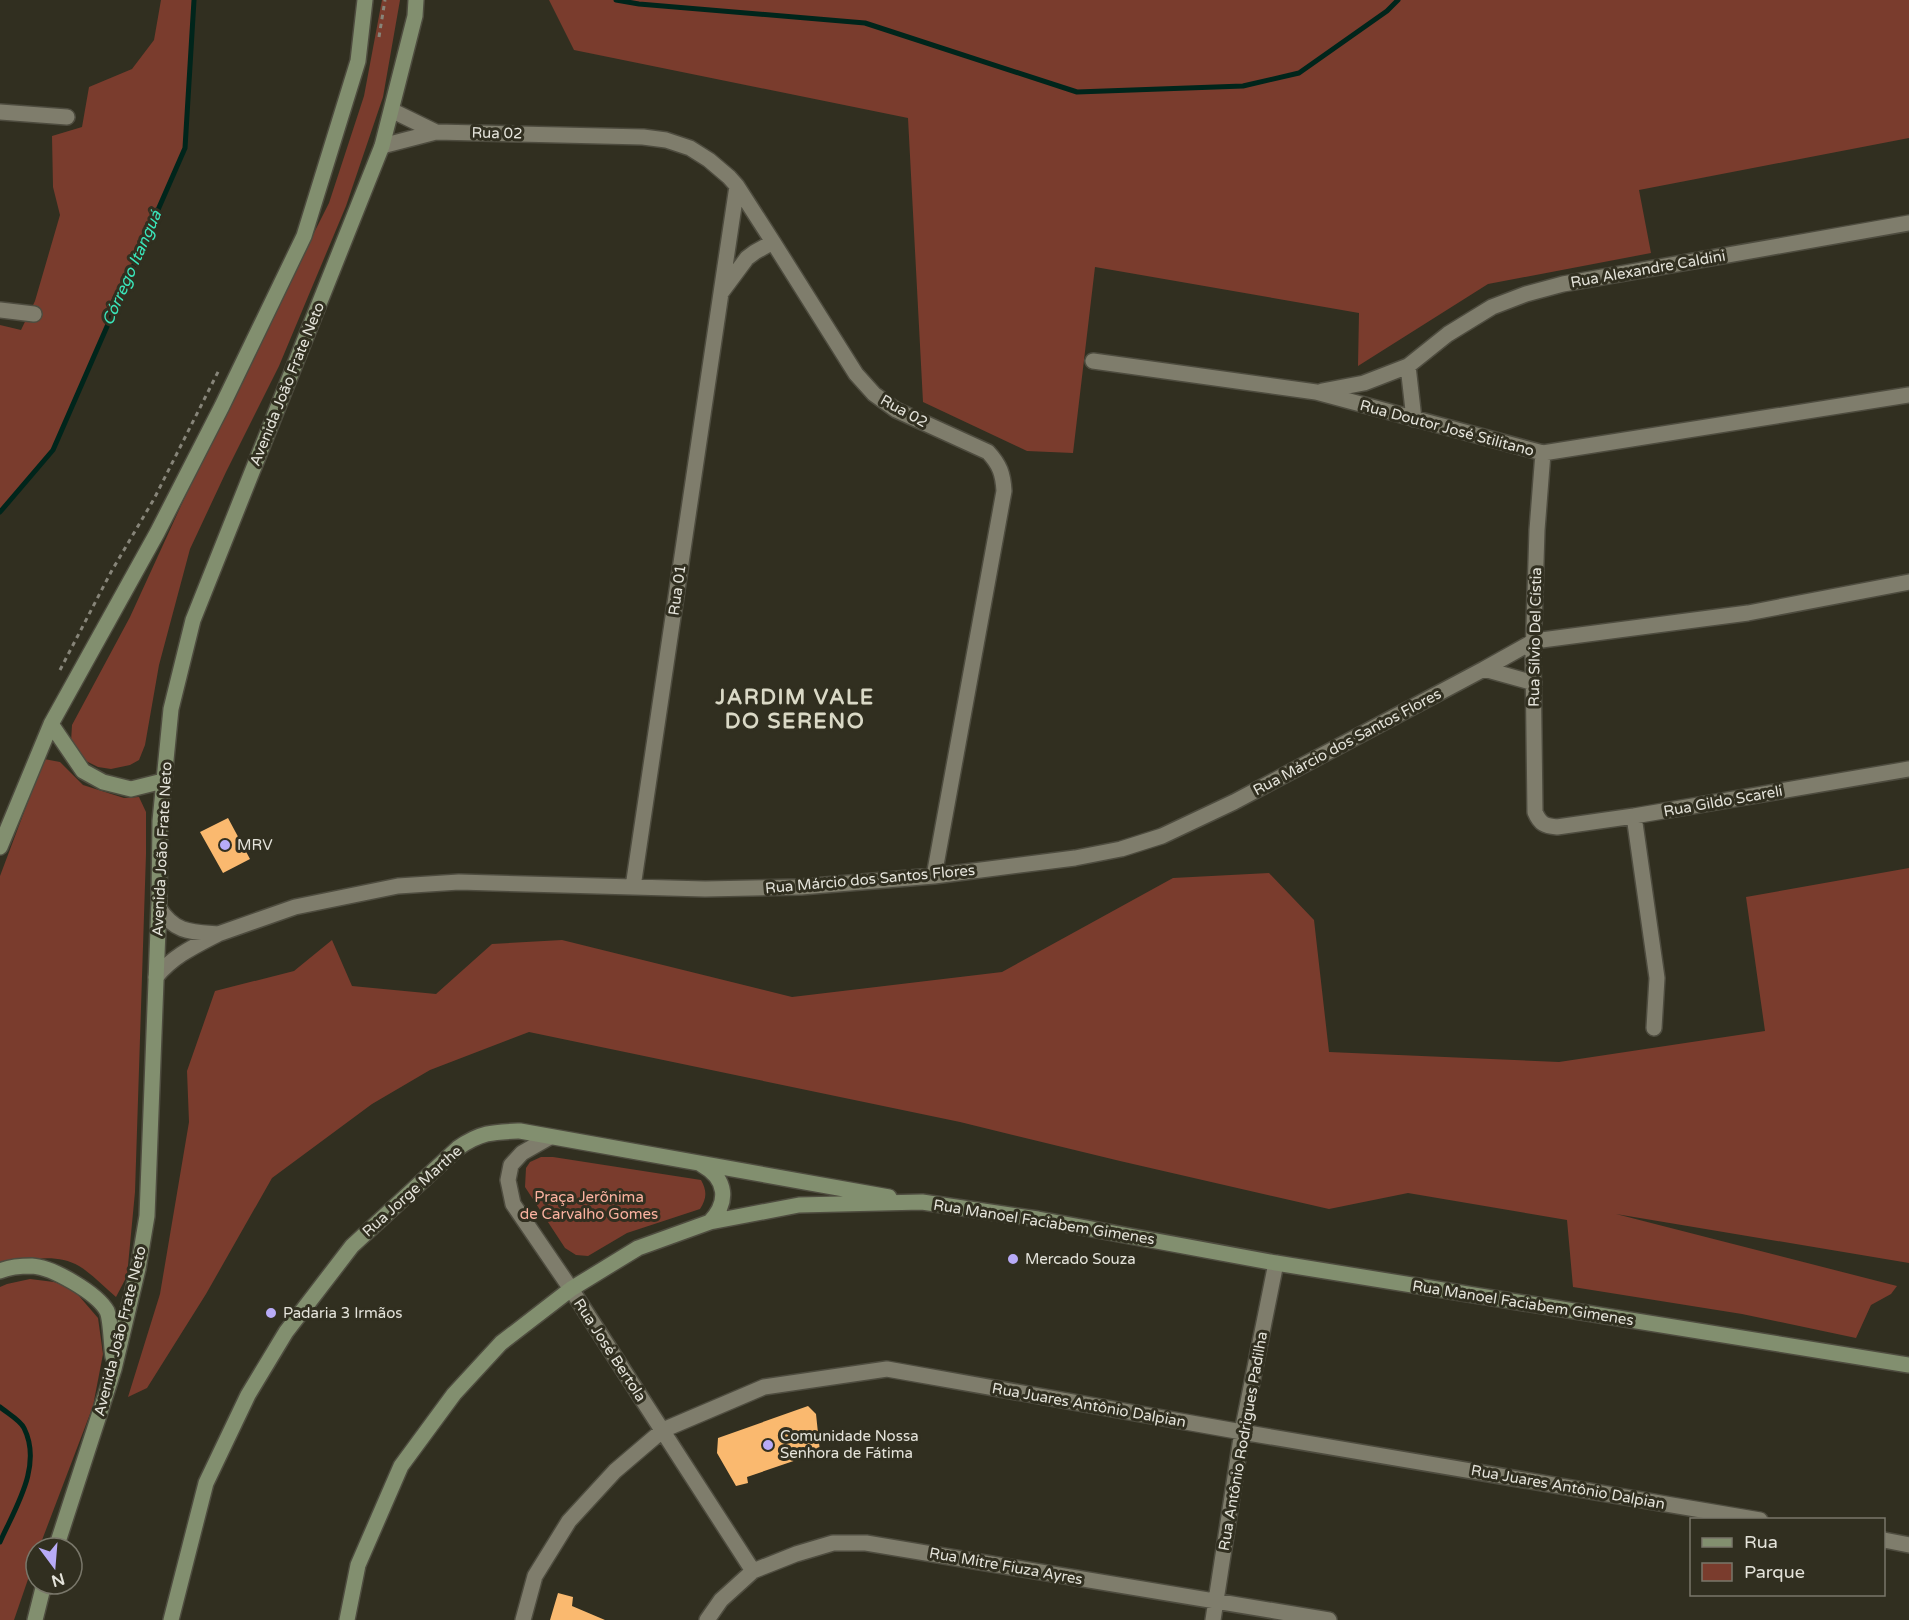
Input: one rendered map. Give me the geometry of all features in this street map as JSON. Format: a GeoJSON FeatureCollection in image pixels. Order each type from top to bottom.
{"type":"FeatureCollection","features":[{"type":"Feature","properties":{"kind":"main road"},"geometry":{"type":"LineString","coordinates":[[0,847],[51,724],[157,533],[222,406],[304,236],[358,60],[365,0]]}},
{"type":"Feature","properties":{"kind":"main road","name":"Avenida João Frate Neto"},"geometry":{"type":"LineString","coordinates":[[60,1536],[114,1369],[138,1269],[147,1216],[159,908],[160,821],[171,709],[193,620],[382,146],[393,111],[415,16],[416,0]]}},
{"type":"Feature","properties":{"kind":"main road"},"geometry":{"type":"LineString","coordinates":[[51,724],[83,771],[103,783],[131,789],[163,781]]}},
{"type":"Feature","properties":{"kind":"main road","name":"Rua Jorge Marthe"},"geometry":{"type":"LineString","coordinates":[[171,1620],[206,1484],[248,1395],[286,1332],[352,1246],[458,1148],[474,1137],[495,1132],[520,1131],[922,1202]]}},
{"type":"Feature","properties":{"kind":"main road"},"geometry":{"type":"LineString","coordinates":[[697,1163],[714,1174],[722,1189],[721,1207],[710,1222]]}},
{"type":"Feature","properties":{"kind":"main road","name":"Rua Manoel Faciabem Gimenes"},"geometry":{"type":"LineString","coordinates":[[347,1620],[358,1565],[401,1466],[454,1394],[501,1343],[571,1289],[638,1248],[710,1222],[799,1205],[922,1202],[1038,1219],[1276,1263],[1906,1363]]}},
{"type":"Feature","properties":{"kind":"main road"},"geometry":{"type":"LineString","coordinates":[[0,1271],[34,1266],[63,1276],[87,1290],[107,1311],[114,1369]]}},
{"type":"Feature","properties":{"kind":"main road"},"geometry":{"type":"LineString","coordinates":[[34,1620],[41,1596]]}},
{"type":"Feature","properties":{"kind":"street","name":"Rua 02"},"geometry":{"type":"LineString","coordinates":[[393,111],[436,132]]}},
{"type":"Feature","properties":{"kind":"street"},"geometry":{"type":"LineString","coordinates":[[0,112],[67,117]]}},
{"type":"Feature","properties":{"kind":"street","name":"Rua 02"},"geometry":{"type":"LineString","coordinates":[[382,146],[436,132],[643,137],[666,140],[690,148],[709,160],[737,186],[856,374],[874,394],[896,410],[988,452],[999,463],[1004,491],[1001,511],[934,876]]}},
{"type":"Feature","properties":{"kind":"street","name":"Rua 01"},"geometry":{"type":"LineString","coordinates":[[633,887],[737,186]]}},
{"type":"Feature","properties":{"kind":"street","name":"Rua Alexandre Caldini"},"geometry":{"type":"LineString","coordinates":[[1316,392],[1364,383],[1408,366],[1448,334],[1492,307],[1526,294],[1563,284],[1909,223]]}},
{"type":"Feature","properties":{"kind":"street","name":"Rua 01"},"geometry":{"type":"LineString","coordinates":[[721,293],[747,258],[773,242]]}},
{"type":"Feature","properties":{"kind":"street"},"geometry":{"type":"LineString","coordinates":[[0,310],[34,314]]}},
{"type":"Feature","properties":{"kind":"street","name":"Rua Doutor José Stilitano"},"geometry":{"type":"LineString","coordinates":[[1093,361],[1316,392],[1543,453],[1909,395]]}},
{"type":"Feature","properties":{"kind":"street"},"geometry":{"type":"LineString","coordinates":[[1408,366],[1414,419]]}},
{"type":"Feature","properties":{"kind":"street","name":"Rua Sílvio Del Cístia"},"geometry":{"type":"LineString","coordinates":[[1538,820],[1535,812],[1533,683],[1537,530],[1543,453]]}},
{"type":"Feature","properties":{"kind":"street","name":"Rua Márcio dos Santos Flores"},"geometry":{"type":"LineString","coordinates":[[156,977],[176,956],[218,934],[295,907],[398,886],[459,882],[705,889],[801,887],[934,876],[1075,858],[1121,849],[1162,836],[1234,802],[1534,641],[1748,613],[1909,582]]}},
{"type":"Feature","properties":{"kind":"street"},"geometry":{"type":"LineString","coordinates":[[1484,669],[1533,683]]}},
{"type":"Feature","properties":{"kind":"street","name":"Rua Gildo Scareli"},"geometry":{"type":"LineString","coordinates":[[1538,820],[1546,826],[1557,827],[1909,769]]}},
{"type":"Feature","properties":{"kind":"street"},"geometry":{"type":"LineString","coordinates":[[1634,816],[1657,978],[1654,1028]]}},
{"type":"Feature","properties":{"kind":"street","name":"Rua Márcio dos Santos Flores"},"geometry":{"type":"LineString","coordinates":[[159,908],[166,919],[177,927],[192,932],[218,934]]}},
{"type":"Feature","properties":{"kind":"street","name":"Rua José Bertola"},"geometry":{"type":"LineString","coordinates":[[550,1137],[522,1152],[511,1165],[508,1180],[513,1204],[571,1289],[753,1571]]}},
{"type":"Feature","properties":{"kind":"street","name":"Rua Antônio Rodrigues Padilha"},"geometry":{"type":"LineString","coordinates":[[1213,1620],[1242,1432],[1276,1263]]}},
{"type":"Feature","properties":{"kind":"street","name":"Rua Juares Antônio Dalpian"},"geometry":{"type":"LineString","coordinates":[[523,1620],[535,1576],[569,1521],[615,1472],[663,1430],[764,1387],[887,1369],[1748,1518]]}},
{"type":"Feature","properties":{"kind":"street","name":"Rua Mitre Fiuza Ayres"},"geometry":{"type":"LineString","coordinates":[[707,1620],[721,1600],[753,1571],[796,1554],[833,1543],[866,1543],[1329,1620]]}},
{"type":"Feature","properties":{"kind":"path"},"geometry":{"type":"LineString","coordinates":[[358,60],[378,45],[385,0]]}},
{"type":"Feature","properties":{"kind":"path"},"geometry":{"type":"LineString","coordinates":[[58,676],[111,572],[154,499],[223,363]]}},
{"type":"Feature","properties":{"kind":"green space"},"geometry":{"type":"Polygon","coordinates":[[[161,0],[194,0],[185,148],[53,450],[0,512],[0,325],[21,330],[35,301],[60,215],[53,187],[52,136],[82,127],[89,87],[132,69],[154,40],[161,0]]]}},
{"type":"Feature","properties":{"kind":"green space"},"geometry":{"type":"Polygon","coordinates":[[[382,0],[400,0],[383,97],[346,206],[279,366],[190,549],[159,665],[145,745],[139,760],[130,765],[111,769],[98,767],[78,755],[71,742],[72,725],[130,617],[223,414],[329,203],[364,96],[382,0]]]}},
{"type":"Feature","properties":{"kind":"green space"},"geometry":{"type":"Polygon","coordinates":[[[549,0],[1909,0],[1909,138],[1639,190],[1651,253],[1488,284],[1358,366],[1359,313],[1095,267],[1073,453],[1027,451],[923,402],[908,118],[574,50],[549,0]]]}},
{"type":"Feature","properties":{"kind":"green space"},"geometry":{"type":"Polygon","coordinates":[[[44,759],[60,762],[83,785],[124,798],[139,797],[146,812],[135,1192],[127,1276],[116,1297],[79,1266],[60,1259],[40,1258],[0,1265],[0,876],[44,759]]]}},
{"type":"Feature","properties":{"kind":"green space"},"geometry":{"type":"Polygon","coordinates":[[[1909,868],[1909,1263],[1616,1214],[1897,1286],[1891,1294],[1871,1305],[1856,1338],[1742,1314],[1573,1287],[1567,1220],[1408,1193],[1329,1209],[960,1122],[529,1032],[430,1070],[372,1104],[272,1178],[206,1294],[147,1388],[128,1397],[160,1294],[189,1122],[187,1071],[215,991],[294,971],[332,940],[352,986],[436,994],[492,944],[562,940],[792,997],[1002,972],[1173,878],[1269,873],[1314,920],[1329,1052],[1559,1062],[1765,1031],[1746,897],[1909,868]]]}},
{"type":"Feature","properties":{"kind":"green space","name":"Praça Jerõnima de Carvalho Gomes"},"geometry":{"type":"Polygon","coordinates":[[[541,1157],[701,1180],[705,1198],[700,1209],[627,1233],[588,1256],[576,1255],[565,1248],[525,1187],[526,1168],[530,1162],[541,1157]]]}},
{"type":"Feature","properties":{"kind":"green space"},"geometry":{"type":"Polygon","coordinates":[[[30,1279],[54,1282],[73,1289],[98,1318],[103,1354],[93,1406],[44,1536],[24,1536],[24,1591],[14,1620],[0,1620],[0,1287],[30,1279]]]}},
{"type":"Feature","properties":{"kind":"building","name":"MRV"},"geometry":{"type":"Polygon","coordinates":[[[228,818],[250,859],[223,873],[200,832],[228,818]]]}},
{"type":"Feature","properties":{"kind":"building","name":"Comunidade Nossa Senhora de Fátima"},"geometry":{"type":"Polygon","coordinates":[[[808,1406],[816,1414],[820,1452],[747,1477],[748,1483],[736,1486],[717,1453],[718,1438],[808,1406]]]}},
{"type":"Feature","properties":{"kind":"building"},"geometry":{"type":"Polygon","coordinates":[[[558,1593],[573,1597],[572,1606],[605,1620],[550,1620],[558,1593]]]}},
{"type":"Feature","properties":{"kind":"waterway","name":"Córrego Itanguá"},"geometry":{"type":"LineString","coordinates":[[0,512],[53,450],[185,148],[194,0]]}},
{"type":"Feature","properties":{"kind":"waterway"},"geometry":{"type":"LineString","coordinates":[[616,0],[639,4],[865,23],[1077,92],[1243,86],[1299,73],[1387,11],[1398,0]]}},
{"type":"Feature","properties":{"kind":"waterway","name":"Córrego Itanguá"},"geometry":{"type":"LineString","coordinates":[[0,1407],[24,1428],[29,1442],[30,1457],[25,1486],[0,1542]]}},
{"type":"Feature","properties":{"kind":"place","name":"MRV"},"geometry":{"type":"Point","coordinates":[225,845]}},
{"type":"Feature","properties":{"kind":"place","name":"Mercado Souza"},"geometry":{"type":"Point","coordinates":[1013,1259]}},
{"type":"Feature","properties":{"kind":"place","name":"Padaria 3 Irmãos"},"geometry":{"type":"Point","coordinates":[271,1313]}},
{"type":"Feature","properties":{"kind":"place","name":"Comunidade Nossa Senhora de Fátima"},"geometry":{"type":"Point","coordinates":[768,1445]}},
{"type":"Feature","properties":{"kind":"district","name":"JARDIM VALE DO SERENO"},"geometry":{"type":"Point","coordinates":[795,709]}}]}
